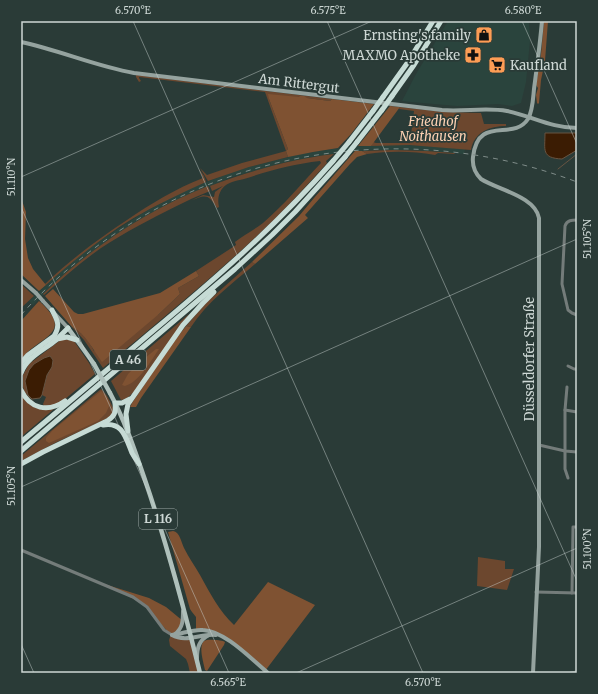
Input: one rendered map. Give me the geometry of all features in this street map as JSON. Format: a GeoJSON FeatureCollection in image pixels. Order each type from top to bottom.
{"type":"FeatureCollection","features":[{"type":"Feature","properties":{"kind":"highway","name":"A 46"},"geometry":{"type":"LineString","coordinates":[[21,442],[196,295],[250,247],[291,207],[333,161],[373,111],[408,62],[434,21]]}},
{"type":"Feature","properties":{"kind":"highway","name":"A 46"},"geometry":{"type":"LineString","coordinates":[[21,451],[235,269],[295,212],[345,157],[382,110],[414,65],[441,21]]}},
{"type":"Feature","properties":{"kind":"highway"},"geometry":{"type":"LineString","coordinates":[[128,431],[126,409],[133,396],[183,325],[235,269]]}},
{"type":"Feature","properties":{"kind":"highway"},"geometry":{"type":"LineString","coordinates":[[52,310],[58,323],[55,338]]}},
{"type":"Feature","properties":{"kind":"highway"},"geometry":{"type":"LineString","coordinates":[[21,373],[24,366],[30,360],[68,328]]}},
{"type":"Feature","properties":{"kind":"highway"},"geometry":{"type":"LineString","coordinates":[[21,363],[28,355],[55,338],[67,337],[77,340]]}},
{"type":"Feature","properties":{"kind":"highway"},"geometry":{"type":"LineString","coordinates":[[21,390],[25,398],[32,404],[49,408],[61,404],[88,386]]}},
{"type":"Feature","properties":{"kind":"highway"},"geometry":{"type":"LineString","coordinates":[[21,464],[108,420],[114,416],[116,403],[123,403],[133,396]]}},
{"type":"Feature","properties":{"kind":"highway"},"geometry":{"type":"LineString","coordinates":[[94,428],[110,424],[120,428],[133,455],[140,464]]}},
{"type":"Feature","properties":{"kind":"main road","name":"L 116"},"geometry":{"type":"LineString","coordinates":[[68,328],[94,364],[116,403],[128,431],[162,530],[200,673]]}},
{"type":"Feature","properties":{"kind":"street"},"geometry":{"type":"LineString","coordinates":[[528,117],[533,94],[542,21]]}},
{"type":"Feature","properties":{"kind":"street","name":"Am Rittergut"},"geometry":{"type":"LineString","coordinates":[[21,42],[138,74],[444,111],[503,110],[556,126],[577,128]]}},
{"type":"Feature","properties":{"kind":"street","name":"Düsseldorfer Straße"},"geometry":{"type":"LineString","coordinates":[[528,117],[524,123],[516,128],[493,130],[486,133],[477,142],[472,164],[475,172],[481,179],[529,202],[535,208],[538,215],[539,547],[533,673]]}},
{"type":"Feature","properties":{"kind":"street"},"geometry":{"type":"LineString","coordinates":[[577,220],[570,220],[566,223],[565,227],[562,281],[567,306],[570,312],[577,314]]}},
{"type":"Feature","properties":{"kind":"street","name":"L 116"},"geometry":{"type":"LineString","coordinates":[[21,280],[36,293],[68,328]]}},
{"type":"Feature","properties":{"kind":"street"},"geometry":{"type":"LineString","coordinates":[[568,366],[577,369]]}},
{"type":"Feature","properties":{"kind":"street"},"geometry":{"type":"LineString","coordinates":[[567,387],[565,410],[565,469],[568,478]]}},
{"type":"Feature","properties":{"kind":"street"},"geometry":{"type":"LineString","coordinates":[[565,410],[577,412]]}},
{"type":"Feature","properties":{"kind":"street"},"geometry":{"type":"LineString","coordinates":[[539,445],[577,452]]}},
{"type":"Feature","properties":{"kind":"street"},"geometry":{"type":"LineString","coordinates":[[572,593],[575,544],[573,527],[577,527]]}},
{"type":"Feature","properties":{"kind":"street"},"geometry":{"type":"LineString","coordinates":[[21,550],[133,597],[147,607],[163,629],[172,635],[180,638],[211,634],[223,636]]}},
{"type":"Feature","properties":{"kind":"street"},"geometry":{"type":"LineString","coordinates":[[536,592],[577,593]]}},
{"type":"Feature","properties":{"kind":"street"},"geometry":{"type":"LineString","coordinates":[[172,635],[178,632],[182,625],[182,601]]}},
{"type":"Feature","properties":{"kind":"street"},"geometry":{"type":"LineString","coordinates":[[172,635],[199,630],[208,630],[223,636],[267,671]]}},
{"type":"Feature","properties":{"kind":"street"},"geometry":{"type":"LineString","coordinates":[[197,662],[197,650],[199,645],[204,638],[211,634]]}},
{"type":"Feature","properties":{"kind":"street"},"geometry":{"type":"LineString","coordinates":[[571,673],[577,672]]}},
{"type":"Feature","properties":{"kind":"shaded area"},"geometry":{"type":"Polygon","coordinates":[[[448,21],[529,21],[530,41],[526,82],[521,103],[512,106],[498,104],[457,106],[402,101],[416,74],[448,21]]]}},
{"type":"Feature","properties":{"kind":"shaded area"},"geometry":{"type":"Polygon","coordinates":[[[544,21],[548,21],[545,61],[538,104],[536,95],[538,88],[536,85],[544,21]]]}},
{"type":"Feature","properties":{"kind":"shaded area"},"geometry":{"type":"Polygon","coordinates":[[[268,94],[299,97],[304,96],[307,98],[330,101],[332,99],[374,104],[338,148],[288,157],[286,151],[288,149],[268,94]]]}},
{"type":"Feature","properties":{"kind":"shaded area"},"geometry":{"type":"Polygon","coordinates":[[[390,106],[400,107],[371,146],[358,146],[390,106]]]}},
{"type":"Feature","properties":{"kind":"shaded area"},"geometry":{"type":"Polygon","coordinates":[[[545,133],[577,133],[577,150],[562,159],[550,157],[547,155],[545,148],[545,133]]]}},
{"type":"Feature","properties":{"kind":"shaded area"},"geometry":{"type":"Polygon","coordinates":[[[409,145],[465,149],[464,154],[409,150],[345,152],[283,163],[232,177],[163,207],[134,224],[107,241],[83,259],[58,280],[33,305],[29,301],[80,255],[104,238],[146,211],[186,190],[249,167],[300,154],[346,147],[409,145]]]}},
{"type":"Feature","properties":{"kind":"shaded area"},"geometry":{"type":"Polygon","coordinates":[[[355,151],[362,151],[367,154],[357,157],[350,164],[305,215],[308,218],[255,264],[252,262],[299,216],[355,151]]]}},
{"type":"Feature","properties":{"kind":"shaded area"},"geometry":{"type":"Polygon","coordinates":[[[21,198],[26,212],[25,239],[28,258],[33,269],[46,285],[39,291],[21,274],[21,198]]]}},
{"type":"Feature","properties":{"kind":"shaded area"},"geometry":{"type":"Polygon","coordinates":[[[196,271],[199,276],[178,288],[180,294],[159,314],[102,362],[85,338],[72,327],[45,296],[53,289],[74,312],[83,314],[160,293],[196,271]]]}},
{"type":"Feature","properties":{"kind":"shaded area"},"geometry":{"type":"Polygon","coordinates":[[[39,301],[50,312],[54,321],[54,328],[50,334],[28,352],[21,360],[21,321],[39,301]]]}},
{"type":"Feature","properties":{"kind":"shaded area"},"geometry":{"type":"Polygon","coordinates":[[[186,326],[191,327],[136,407],[130,407],[172,344],[186,326]]]}},
{"type":"Feature","properties":{"kind":"shaded area"},"geometry":{"type":"Polygon","coordinates":[[[156,349],[159,349],[140,376],[130,384],[125,386],[122,385],[128,374],[156,349]]]}},
{"type":"Feature","properties":{"kind":"shaded area"},"geometry":{"type":"Polygon","coordinates":[[[50,356],[53,360],[52,367],[47,375],[42,395],[40,398],[32,399],[28,395],[25,381],[29,370],[34,364],[50,356]]]}},
{"type":"Feature","properties":{"kind":"shaded area"},"geometry":{"type":"Polygon","coordinates":[[[101,391],[106,396],[110,404],[106,413],[98,421],[49,443],[46,441],[46,438],[52,431],[101,391]]]}},
{"type":"Feature","properties":{"kind":"shaded area"},"geometry":{"type":"Polygon","coordinates":[[[173,531],[179,535],[186,552],[215,602],[234,625],[268,582],[315,605],[265,671],[238,647],[217,633],[196,630],[196,617],[190,609],[168,532],[173,531]]]}},
{"type":"Feature","properties":{"kind":"shaded area"},"geometry":{"type":"Polygon","coordinates":[[[101,583],[149,598],[166,607],[183,621],[175,634],[169,633],[142,603],[101,583]]]}},
{"type":"Feature","properties":{"kind":"shaded area"},"geometry":{"type":"Polygon","coordinates":[[[207,640],[225,642],[207,671],[205,670],[202,655],[202,643],[207,640]]]}},
{"type":"Feature","properties":{"kind":"green space"},"geometry":{"type":"Polygon","coordinates":[[[136,75],[332,99],[330,101],[299,97],[269,99],[288,149],[286,151],[265,92],[139,77],[141,81],[139,82],[136,75]]]}},
{"type":"Feature","properties":{"kind":"green space","name":"Friedhof Noithausen"},"geometry":{"type":"Polygon","coordinates":[[[400,107],[444,112],[481,113],[484,124],[506,124],[506,126],[494,127],[479,134],[475,139],[471,150],[409,145],[371,146],[373,142],[410,143],[414,111],[399,109],[400,107]]]}},
{"type":"Feature","properties":{"kind":"green space"},"geometry":{"type":"Polygon","coordinates":[[[393,150],[455,154],[438,153],[435,155],[384,152],[367,154],[362,151],[393,150]]]}},
{"type":"Feature","properties":{"kind":"green space"},"geometry":{"type":"Polygon","coordinates":[[[286,151],[288,157],[249,167],[208,181],[200,168],[207,175],[242,163],[286,151]]]}},
{"type":"Feature","properties":{"kind":"green space"},"geometry":{"type":"Polygon","coordinates":[[[334,154],[326,161],[327,163],[278,216],[229,262],[103,368],[84,340],[72,327],[85,337],[94,351],[159,314],[180,294],[178,288],[199,276],[196,271],[236,245],[235,242],[263,223],[286,201],[321,163],[320,161],[310,162],[291,166],[230,183],[220,192],[218,198],[219,207],[217,208],[211,200],[206,197],[199,197],[190,201],[203,195],[214,197],[215,192],[223,186],[212,191],[210,186],[240,175],[286,162],[334,154]]]}},
{"type":"Feature","properties":{"kind":"green space"},"geometry":{"type":"Polygon","coordinates":[[[199,169],[206,182],[169,199],[132,219],[98,242],[46,285],[45,284],[74,258],[116,227],[164,197],[203,178],[199,169]]]}},
{"type":"Feature","properties":{"kind":"green space"},"geometry":{"type":"Polygon","coordinates":[[[208,186],[210,191],[128,231],[106,245],[79,265],[44,295],[43,294],[80,261],[120,232],[163,207],[208,186]]]}},
{"type":"Feature","properties":{"kind":"green space"},"geometry":{"type":"Polygon","coordinates":[[[252,262],[255,264],[212,301],[191,327],[186,326],[207,302],[252,262]]]}},
{"type":"Feature","properties":{"kind":"green space"},"geometry":{"type":"Polygon","coordinates":[[[21,284],[34,296],[21,308],[21,284]]]}},
{"type":"Feature","properties":{"kind":"green space"},"geometry":{"type":"Polygon","coordinates":[[[189,314],[134,392],[126,399],[121,400],[111,381],[189,314]]]}},
{"type":"Feature","properties":{"kind":"green space"},"geometry":{"type":"Polygon","coordinates":[[[62,339],[74,341],[95,374],[64,400],[55,405],[44,406],[43,404],[46,397],[42,395],[53,360],[50,356],[28,395],[34,402],[24,391],[23,375],[29,364],[62,339]]]}},
{"type":"Feature","properties":{"kind":"green space"},"geometry":{"type":"Polygon","coordinates":[[[101,389],[107,396],[114,410],[111,416],[21,461],[21,456],[101,389]]]}},
{"type":"Feature","properties":{"kind":"green space"},"geometry":{"type":"Polygon","coordinates":[[[21,393],[27,402],[34,407],[39,409],[54,409],[21,437],[21,393]]]}},
{"type":"Feature","properties":{"kind":"green space"},"geometry":{"type":"Polygon","coordinates":[[[478,557],[505,561],[505,569],[514,569],[507,590],[477,586],[478,557]]]}},
{"type":"Feature","properties":{"kind":"green space"},"geometry":{"type":"Polygon","coordinates":[[[171,634],[177,638],[191,637],[200,673],[190,673],[186,659],[170,646],[169,640],[171,634]]]}},
{"type":"Feature","properties":{"kind":"waterway"},"geometry":{"type":"LineString","coordinates":[[558,169],[577,154]]}},
{"type":"Feature","properties":{"kind":"railway"},"geometry":{"type":"LineString","coordinates":[[21,315],[47,288],[96,247],[150,212],[207,185],[266,166],[328,153],[390,149],[453,152],[516,163],[577,182]]}},
{"type":"Feature","properties":{"kind":"place","name":"Ernsting's family"},"geometry":{"type":"Point","coordinates":[484,35]}},
{"type":"Feature","properties":{"kind":"place","name":"MAXMO Apotheke"},"geometry":{"type":"Point","coordinates":[473,55]}},
{"type":"Feature","properties":{"kind":"place","name":"Kaufland"},"geometry":{"type":"Point","coordinates":[497,65]}}]}
